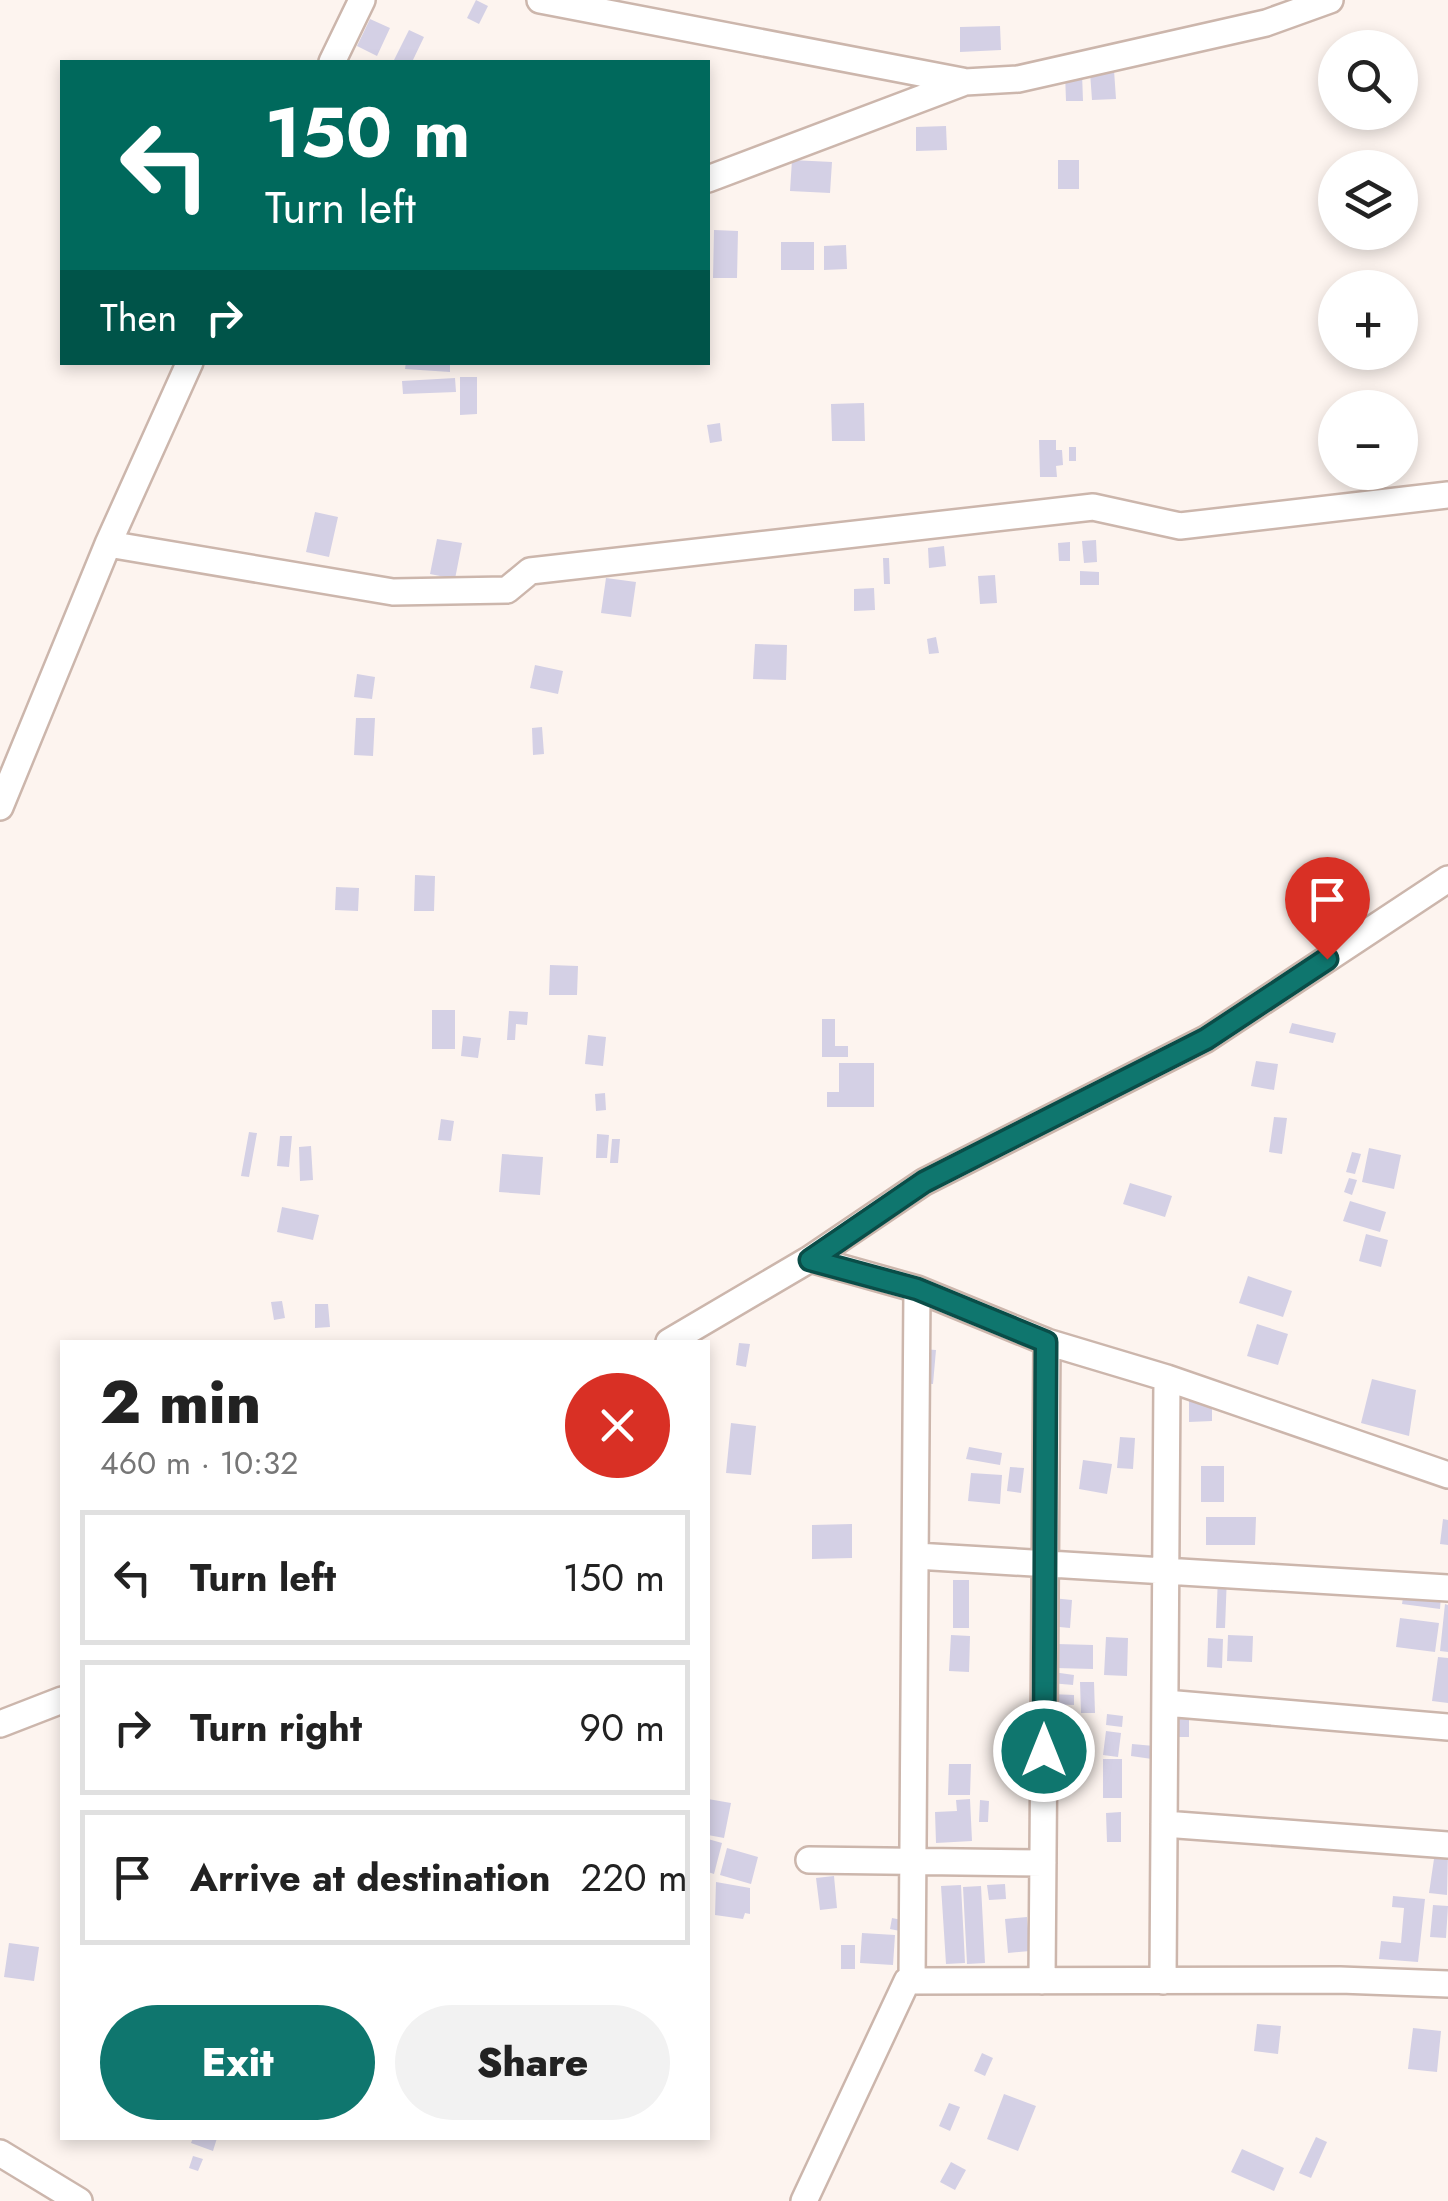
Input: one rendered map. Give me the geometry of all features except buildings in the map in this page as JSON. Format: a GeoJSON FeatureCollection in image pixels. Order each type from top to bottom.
{"type":"FeatureCollection","features":[{"type":"Feature","properties":{"kind":"street"},"geometry":{"type":"LineString","coordinates":[[333,60],[362,0]]}},
{"type":"Feature","properties":{"kind":"street"},"geometry":{"type":"LineString","coordinates":[[540,0],[965,82]]}},
{"type":"Feature","properties":{"kind":"street"},"geometry":{"type":"LineString","coordinates":[[710,178],[965,82],[1037,75],[1266,22],[1330,0]]}},
{"type":"Feature","properties":{"kind":"street"},"geometry":{"type":"LineString","coordinates":[[0,807],[108,544],[189,365]]}},
{"type":"Feature","properties":{"kind":"street"},"geometry":{"type":"LineString","coordinates":[[108,544],[394,592],[507,590],[530,570],[1093,506],[1180,526],[1448,495]]}},
{"type":"Feature","properties":{"kind":"street"},"geometry":{"type":"LineString","coordinates":[[672,1340],[810,1260],[924,1182],[1206,1039],[1448,879]]}},
{"type":"Feature","properties":{"kind":"street"},"geometry":{"type":"LineString","coordinates":[[810,1260],[917,1289],[1046,1342],[1167,1378],[1448,1475]]}},
{"type":"Feature","properties":{"kind":"street"},"geometry":{"type":"LineString","coordinates":[[912,1981],[917,1289]]}},
{"type":"Feature","properties":{"kind":"street"},"geometry":{"type":"LineString","coordinates":[[1042,1981],[1046,1342]]}},
{"type":"Feature","properties":{"kind":"street"},"geometry":{"type":"LineString","coordinates":[[1162,1981],[1167,1378]]}},
{"type":"Feature","properties":{"kind":"street"},"geometry":{"type":"LineString","coordinates":[[916,1556],[1448,1588]]}},
{"type":"Feature","properties":{"kind":"street"},"geometry":{"type":"LineString","coordinates":[[0,1724],[60,1701]]}},
{"type":"Feature","properties":{"kind":"street"},"geometry":{"type":"LineString","coordinates":[[1164,1703],[1448,1726]]}},
{"type":"Feature","properties":{"kind":"street"},"geometry":{"type":"LineString","coordinates":[[1164,1824],[1448,1845]]}},
{"type":"Feature","properties":{"kind":"street"},"geometry":{"type":"LineString","coordinates":[[809,1860],[1043,1863]]}},
{"type":"Feature","properties":{"kind":"street"},"geometry":{"type":"LineString","coordinates":[[804,2201],[907,1982],[1448,1984]]}},
{"type":"Feature","properties":{"kind":"street"},"geometry":{"type":"LineString","coordinates":[[0,2153],[80,2201]]}},
{"type":"Feature","properties":{"kind":"route"},"geometry":{"type":"LineString","coordinates":[[1044,1751],[1046,1342],[917,1289],[810,1260],[924,1182],[1206,1039],[1327,959]]}}]}
